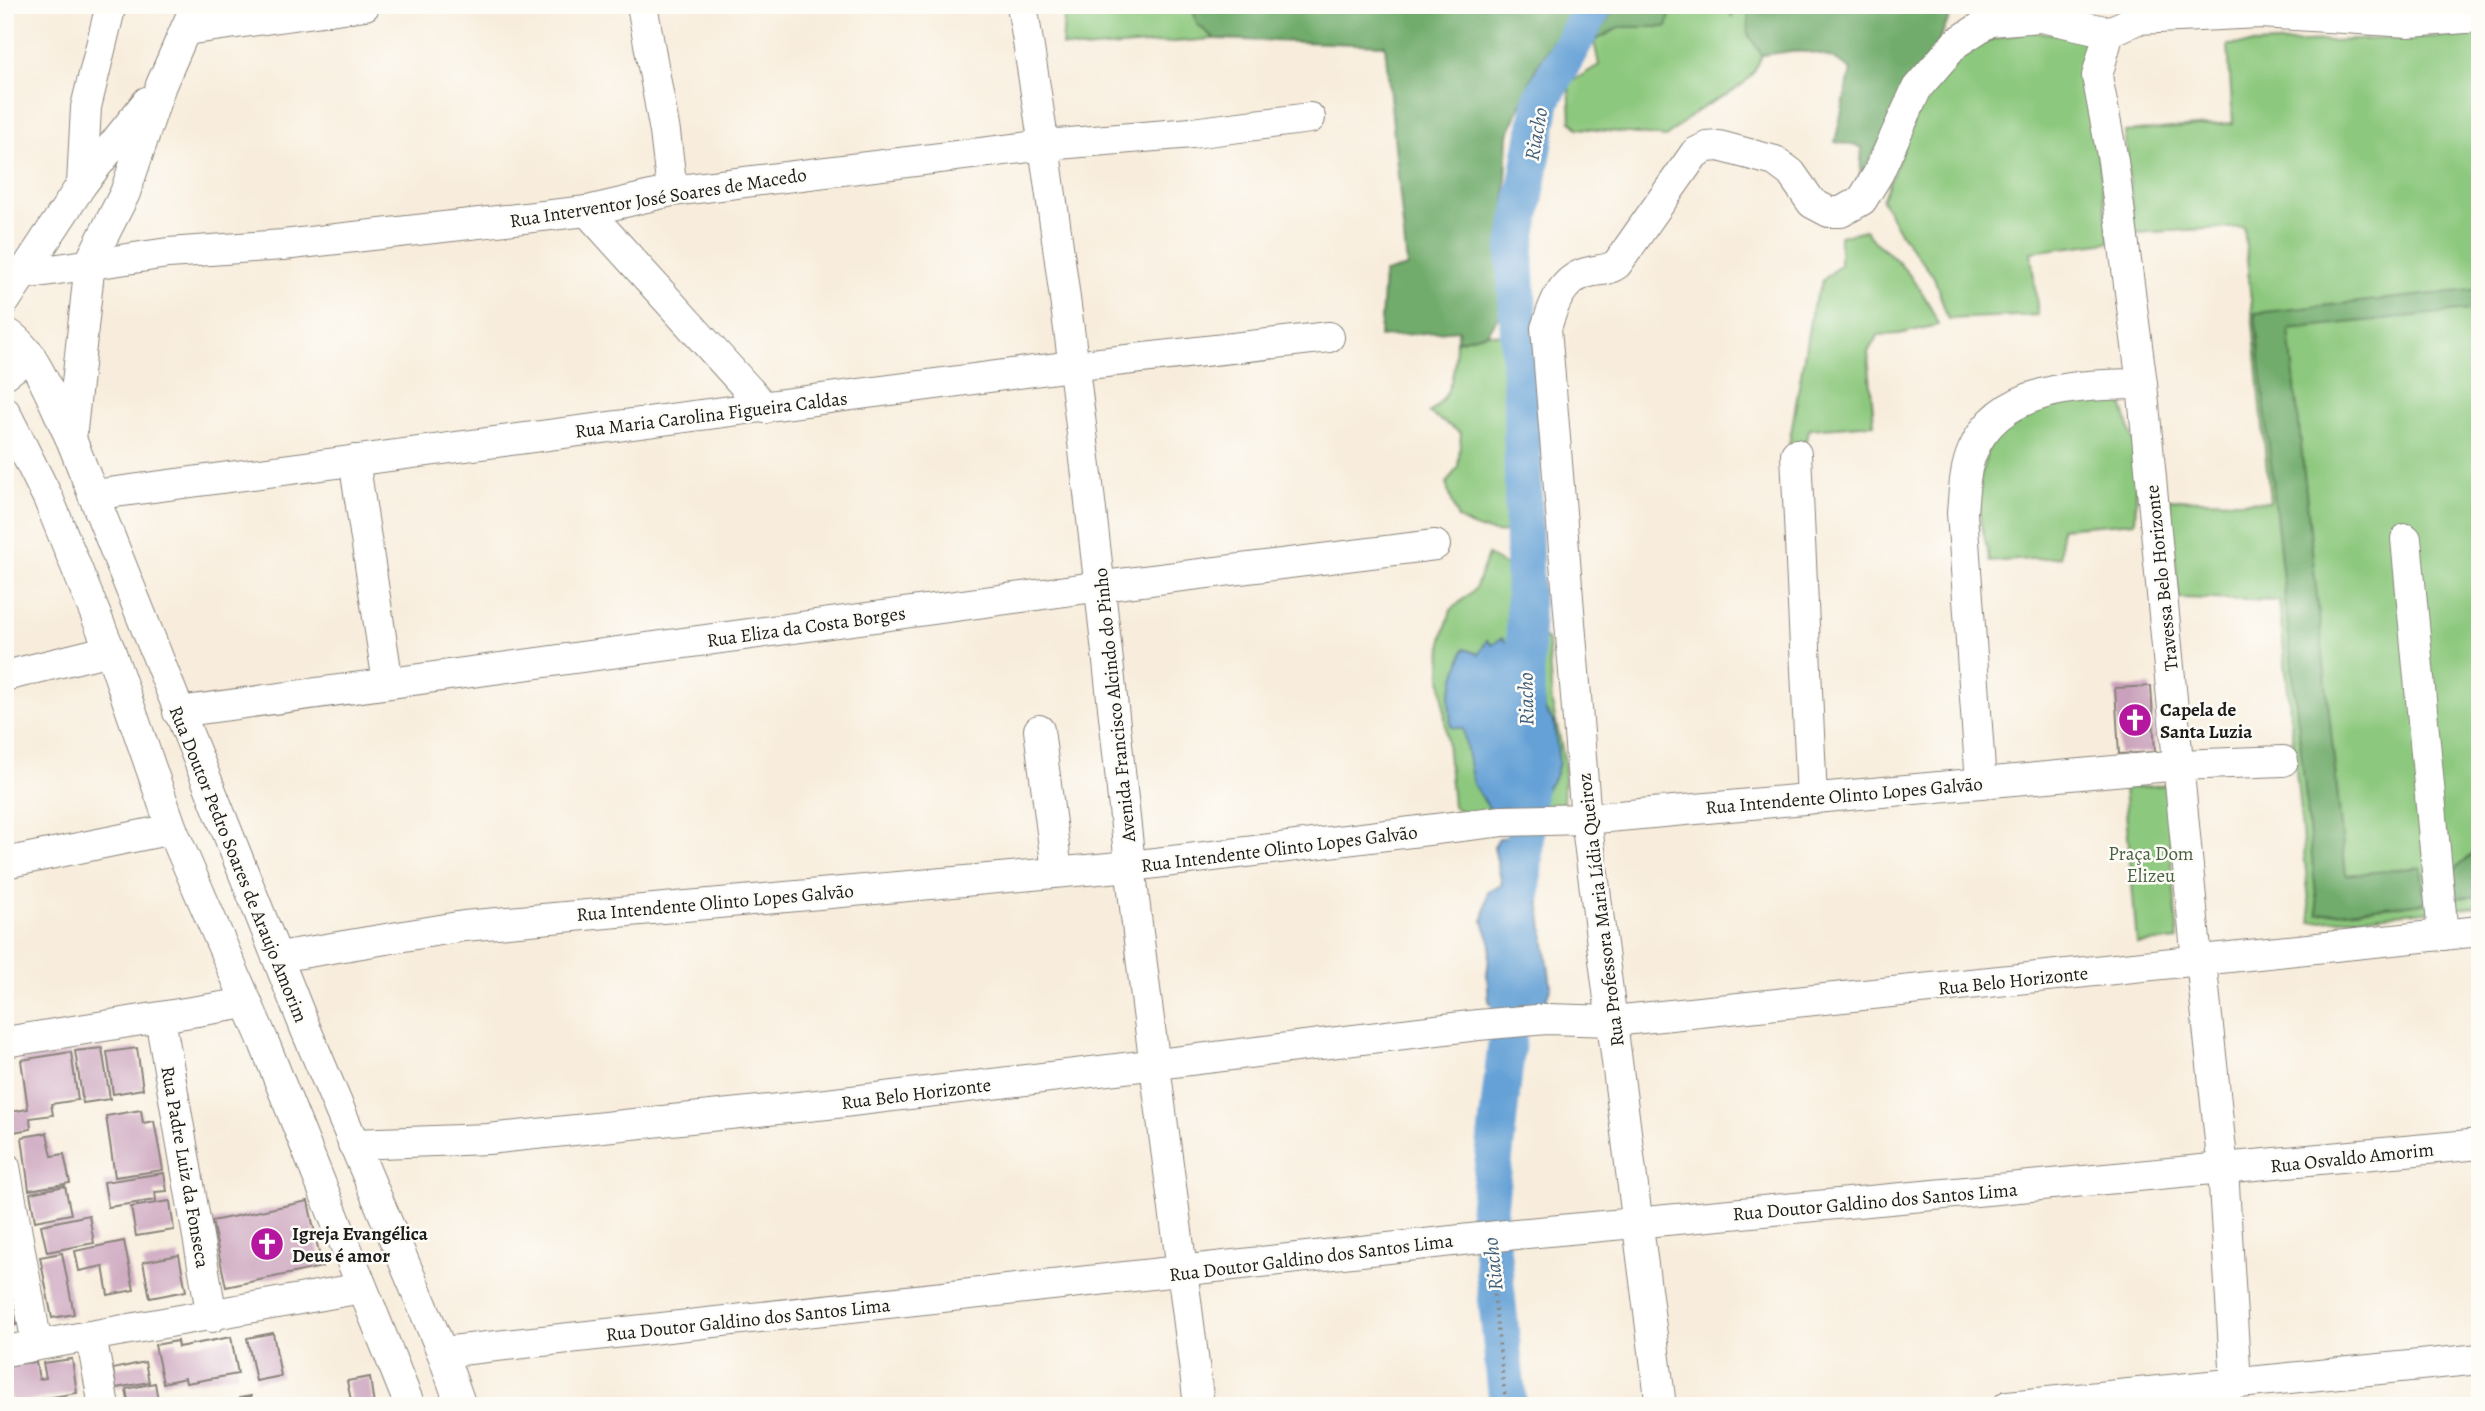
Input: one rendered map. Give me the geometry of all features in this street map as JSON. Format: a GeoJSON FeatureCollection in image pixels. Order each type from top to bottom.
{"type":"FeatureCollection","features":[{"type":"Feature","properties":{"kind":"street"},"geometry":{"type":"LineString","coordinates":[[82,184],[86,107],[111,5]]}},
{"type":"Feature","properties":{"kind":"street"},"geometry":{"type":"LineString","coordinates":[[71,439],[90,262],[125,192],[161,85],[191,18],[365,5]]}},
{"type":"Feature","properties":{"kind":"street"},"geometry":{"type":"LineString","coordinates":[[642,5],[665,132],[672,191]]}},
{"type":"Feature","properties":{"kind":"street","name":"Avenida Francisco Alcindo do Pinho"},"geometry":{"type":"LineString","coordinates":[[1022,5],[1045,145],[1102,586],[1130,866],[1154,1065],[1184,1272],[1199,1406]]}},
{"type":"Feature","properties":{"kind":"street"},"geometry":{"type":"LineString","coordinates":[[2109,32],[2142,12],[2260,13],[2409,22],[2480,17]]}},
{"type":"Feature","properties":{"kind":"street","name":"Rua Professora Maria Lídia Queiroz"},"geometry":{"type":"LineString","coordinates":[[1661,1406],[1586,818],[1545,328],[1556,298],[1567,284],[1577,276],[1608,270],[1617,264],[1700,149],[1719,146],[1775,161],[1791,173],[1812,203],[1829,212],[1841,212],[1862,200],[1878,174],[1917,88],[1956,43],[1990,21],[2041,17],[2109,32]]}},
{"type":"Feature","properties":{"kind":"street","name":"Travessa Belo Horizonte"},"geometry":{"type":"LineString","coordinates":[[2109,32],[2097,76],[2113,161],[2142,384],[2196,951],[2200,960],[2224,1169],[2236,1384]]}},
{"type":"Feature","properties":{"kind":"street"},"geometry":{"type":"LineString","coordinates":[[5,301],[82,184],[161,85]]}},
{"type":"Feature","properties":{"kind":"street","name":"Rua Interventor José Soares de Macedo"},"geometry":{"type":"LineString","coordinates":[[24,274],[90,262],[284,245],[587,211],[672,191],[1045,145],[1192,133],[1310,118]]}},
{"type":"Feature","properties":{"kind":"street"},"geometry":{"type":"LineString","coordinates":[[587,211],[765,408]]}},
{"type":"Feature","properties":{"kind":"street","name":"Rua Doutor Pedro Soares de Araujo Amorim"},"geometry":{"type":"LineString","coordinates":[[5,332],[18,339],[30,355],[71,439],[306,1030],[442,1352],[461,1406]]}},
{"type":"Feature","properties":{"kind":"street","name":"Rua Maria Carolina Figueira Caldas"},"geometry":{"type":"LineString","coordinates":[[93,495],[1072,366],[1329,337]]}},
{"type":"Feature","properties":{"kind":"street"},"geometry":{"type":"LineString","coordinates":[[5,374],[30,355]]}},
{"type":"Feature","properties":{"kind":"street"},"geometry":{"type":"LineString","coordinates":[[1981,783],[1962,513],[1965,476],[1973,450],[1986,428],[2006,409],[2029,398],[2055,390],[2142,384]]}},
{"type":"Feature","properties":{"kind":"street"},"geometry":{"type":"LineString","coordinates":[[5,412],[48,498],[110,650],[173,829],[263,1040],[410,1406]]}},
{"type":"Feature","properties":{"kind":"street"},"geometry":{"type":"LineString","coordinates":[[1796,454],[1812,798]]}},
{"type":"Feature","properties":{"kind":"street"},"geometry":{"type":"LineString","coordinates":[[354,460],[388,683]]}},
{"type":"Feature","properties":{"kind":"street"},"geometry":{"type":"LineString","coordinates":[[2406,539],[2443,934]]}},
{"type":"Feature","properties":{"kind":"street","name":"Rua Eliza da Costa Borges"},"geometry":{"type":"LineString","coordinates":[[178,712],[1102,586],[1435,545]]}},
{"type":"Feature","properties":{"kind":"street"},"geometry":{"type":"LineString","coordinates":[[5,676],[110,650]]}},
{"type":"Feature","properties":{"kind":"street"},"geometry":{"type":"LineString","coordinates":[[1039,730],[1057,871]]}},
{"type":"Feature","properties":{"kind":"street","name":"Rua Intendente Olinto Lopes Galvão"},"geometry":{"type":"LineString","coordinates":[[278,957],[464,926],[1130,866],[1502,821],[1586,818],[2180,765],[2283,761]]}},
{"type":"Feature","properties":{"kind":"street"},"geometry":{"type":"LineString","coordinates":[[5,863],[173,829]]}},
{"type":"Feature","properties":{"kind":"street","name":"Rua Belo Horizonte"},"geometry":{"type":"LineString","coordinates":[[353,1144],[488,1139],[1154,1065],[1478,1025],[1546,1019],[1613,1021],[2480,931]]}},
{"type":"Feature","properties":{"kind":"street"},"geometry":{"type":"LineString","coordinates":[[5,1042],[247,1003]]}},
{"type":"Feature","properties":{"kind":"street","name":"Rua Padre Luiz da Fonseca"},"geometry":{"type":"LineString","coordinates":[[160,1018],[212,1317]]}},
{"type":"Feature","properties":{"kind":"street"},"geometry":{"type":"LineString","coordinates":[[263,1040],[306,1030]]}},
{"type":"Feature","properties":{"kind":"street","name":"Rua Osvaldo Amorim"},"geometry":{"type":"LineString","coordinates":[[2224,1169],[2480,1144]]}},
{"type":"Feature","properties":{"kind":"street"},"geometry":{"type":"LineString","coordinates":[[5,1167],[37,1346]]}},
{"type":"Feature","properties":{"kind":"street","name":"Rua Doutor Galdino dos Santos Lima"},"geometry":{"type":"LineString","coordinates":[[442,1352],[1492,1236],[2224,1169]]}},
{"type":"Feature","properties":{"kind":"street"},"geometry":{"type":"LineString","coordinates":[[5,1351],[212,1317],[362,1288]]}},
{"type":"Feature","properties":{"kind":"street"},"geometry":{"type":"LineString","coordinates":[[91,1336],[104,1406]]}},
{"type":"Feature","properties":{"kind":"street"},"geometry":{"type":"LineString","coordinates":[[2008,1406],[2480,1359]]}},
{"type":"Feature","properties":{"kind":"path"},"geometry":{"type":"LineString","coordinates":[[1492,1236],[1506,1406]]}},
{"type":"Feature","properties":{"kind":"green space"},"geometry":{"type":"Polygon","coordinates":[[[1065,5],[1192,5],[1197,24],[1215,39],[1081,49],[1062,46],[1065,5]]]}},
{"type":"Feature","properties":{"kind":"green space"},"geometry":{"type":"Polygon","coordinates":[[[1192,5],[1576,5],[1536,68],[1508,135],[1500,315],[1487,333],[1456,341],[1459,330],[1380,337],[1384,273],[1407,267],[1385,45],[1215,39],[1197,24],[1192,5]]]}},
{"type":"Feature","properties":{"kind":"green space"},"geometry":{"type":"Polygon","coordinates":[[[1616,5],[1672,5],[1667,27],[1620,27],[1594,41],[1616,5]]]}},
{"type":"Feature","properties":{"kind":"green space"},"geometry":{"type":"Polygon","coordinates":[[[1672,5],[1723,5],[1733,18],[1729,5],[1749,5],[1748,34],[1762,55],[1750,76],[1737,88],[1696,112],[1666,137],[1578,128],[1571,121],[1569,83],[1599,65],[1594,41],[1620,27],[1667,27],[1672,5]]]}},
{"type":"Feature","properties":{"kind":"green space"},"geometry":{"type":"Polygon","coordinates":[[[1749,5],[1955,5],[1938,43],[1860,177],[1862,147],[1835,142],[1851,70],[1830,57],[1809,52],[1762,55],[1748,34],[1749,5]]]}},
{"type":"Feature","properties":{"kind":"green space"},"geometry":{"type":"Polygon","coordinates":[[[2029,31],[2087,37],[2089,89],[2110,242],[2031,252],[2038,315],[1948,319],[1934,277],[1902,236],[1882,200],[1928,87],[1970,45],[2029,31]]]}},
{"type":"Feature","properties":{"kind":"green space"},"geometry":{"type":"Polygon","coordinates":[[[2480,35],[2480,906],[2311,922],[2279,601],[2179,598],[2169,499],[2270,502],[2244,227],[2134,233],[2125,132],[2233,123],[2228,45],[2480,35]]]}},
{"type":"Feature","properties":{"kind":"green space"},"geometry":{"type":"Polygon","coordinates":[[[1865,230],[1913,280],[1930,306],[1938,325],[1899,334],[1878,335],[1868,352],[1874,424],[1810,429],[1803,447],[1789,445],[1812,309],[1823,280],[1840,265],[1840,236],[1865,230]]]}},
{"type":"Feature","properties":{"kind":"green space"},"geometry":{"type":"Polygon","coordinates":[[[2480,289],[2480,324],[2478,309],[2289,329],[2346,875],[2421,867],[2425,903],[2318,914],[2255,313],[2480,289]]]}},
{"type":"Feature","properties":{"kind":"green space"},"geometry":{"type":"Polygon","coordinates":[[[1487,333],[1529,339],[1540,525],[1517,531],[1489,532],[1458,519],[1446,484],[1458,467],[1461,433],[1429,413],[1448,390],[1456,341],[1487,333]]]}},
{"type":"Feature","properties":{"kind":"green space"},"geometry":{"type":"Polygon","coordinates":[[[2120,396],[2138,458],[2135,522],[2061,528],[2060,557],[1990,562],[1980,519],[1980,479],[1989,444],[2030,406],[2120,396]]]}},
{"type":"Feature","properties":{"kind":"green space"},"geometry":{"type":"Polygon","coordinates":[[[1488,555],[1509,568],[1512,607],[1548,641],[1552,704],[1565,762],[1563,803],[1544,810],[1473,819],[1453,806],[1441,676],[1442,639],[1451,610],[1475,589],[1488,555]]]}},
{"type":"Feature","properties":{"kind":"green space","name":"Praça Dom Elizeu"},"geometry":{"type":"Polygon","coordinates":[[[2166,785],[2178,940],[2137,944],[2124,788],[2166,785]]]}},
{"type":"Feature","properties":{"kind":"green space"},"geometry":{"type":"Polygon","coordinates":[[[2480,851],[2480,896],[2457,898],[2454,870],[2474,852],[2480,851]]]}},
{"type":"Feature","properties":{"kind":"water"},"geometry":{"type":"Polygon","coordinates":[[[1502,638],[1529,672],[1535,698],[1544,699],[1545,710],[1554,722],[1559,763],[1554,779],[1539,797],[1514,807],[1491,811],[1473,784],[1463,729],[1451,727],[1449,697],[1464,649],[1479,654],[1487,640],[1492,645],[1502,638]]]}},
{"type":"Feature","properties":{"kind":"water"},"geometry":{"type":"Polygon","coordinates":[[[1514,837],[1530,841],[1538,858],[1540,907],[1551,986],[1543,1007],[1499,1012],[1489,1001],[1487,974],[1491,944],[1483,922],[1488,891],[1502,885],[1494,847],[1499,838],[1514,837]]]}},
{"type":"Feature","properties":{"kind":"building","name":"Capela de Santa Luzia"},"geometry":{"type":"Polygon","coordinates":[[[2151,686],[2155,752],[2119,754],[2115,688],[2151,686]]]}},
{"type":"Feature","properties":{"kind":"building"},"geometry":{"type":"Polygon","coordinates":[[[102,1048],[110,1099],[83,1103],[75,1051],[102,1048]]]}},
{"type":"Feature","properties":{"kind":"building"},"geometry":{"type":"Polygon","coordinates":[[[137,1048],[143,1089],[113,1094],[107,1052],[137,1048]]]}},
{"type":"Feature","properties":{"kind":"building"},"geometry":{"type":"Polygon","coordinates":[[[71,1052],[78,1100],[51,1104],[53,1115],[30,1118],[31,1129],[13,1132],[10,1112],[28,1109],[21,1060],[71,1052]]]}},
{"type":"Feature","properties":{"kind":"building"},"geometry":{"type":"Polygon","coordinates":[[[141,1110],[143,1123],[154,1121],[163,1170],[115,1177],[106,1116],[141,1110]]]}},
{"type":"Feature","properties":{"kind":"building"},"geometry":{"type":"Polygon","coordinates":[[[47,1133],[52,1156],[64,1154],[70,1183],[29,1190],[22,1137],[47,1133]]]}},
{"type":"Feature","properties":{"kind":"building"},"geometry":{"type":"Polygon","coordinates":[[[164,1173],[167,1191],[155,1192],[156,1200],[108,1207],[104,1182],[164,1173]]]}},
{"type":"Feature","properties":{"kind":"building"},"geometry":{"type":"Polygon","coordinates":[[[65,1186],[71,1214],[35,1221],[30,1193],[65,1186]]]}},
{"type":"Feature","properties":{"kind":"building"},"geometry":{"type":"Polygon","coordinates":[[[170,1201],[174,1230],[136,1236],[131,1207],[170,1201]]]}},
{"type":"Feature","properties":{"kind":"building","name":"Igreja Evangélica Deus é amor"},"geometry":{"type":"Polygon","coordinates":[[[308,1201],[322,1267],[226,1287],[212,1221],[308,1201]]]}},
{"type":"Feature","properties":{"kind":"building"},"geometry":{"type":"Polygon","coordinates":[[[89,1215],[94,1243],[47,1252],[41,1225],[89,1215]]]}},
{"type":"Feature","properties":{"kind":"building"},"geometry":{"type":"Polygon","coordinates":[[[124,1241],[134,1290],[108,1295],[103,1266],[79,1271],[75,1251],[124,1241]]]}},
{"type":"Feature","properties":{"kind":"building"},"geometry":{"type":"Polygon","coordinates":[[[62,1253],[74,1314],[52,1318],[40,1257],[62,1253]]]}},
{"type":"Feature","properties":{"kind":"building"},"geometry":{"type":"Polygon","coordinates":[[[179,1255],[186,1291],[150,1298],[143,1262],[179,1255]]]}},
{"type":"Feature","properties":{"kind":"building"},"geometry":{"type":"Polygon","coordinates":[[[5,1282],[9,1282],[16,1325],[5,1327],[5,1282]]]}},
{"type":"Feature","properties":{"kind":"building"},"geometry":{"type":"Polygon","coordinates":[[[273,1333],[281,1376],[256,1381],[247,1338],[273,1333]]]}},
{"type":"Feature","properties":{"kind":"building"},"geometry":{"type":"Polygon","coordinates":[[[231,1337],[238,1374],[186,1383],[185,1378],[163,1383],[155,1345],[177,1341],[178,1347],[231,1337]]]}},
{"type":"Feature","properties":{"kind":"building"},"geometry":{"type":"Polygon","coordinates":[[[72,1359],[77,1393],[11,1404],[5,1365],[36,1362],[39,1379],[46,1378],[43,1363],[72,1359]]]}},
{"type":"Feature","properties":{"kind":"building"},"geometry":{"type":"Polygon","coordinates":[[[145,1362],[149,1382],[116,1388],[113,1369],[145,1362]]]}},
{"type":"Feature","properties":{"kind":"building"},"geometry":{"type":"Polygon","coordinates":[[[370,1377],[374,1406],[337,1406],[336,1403],[351,1400],[347,1381],[370,1377]]]}},
{"type":"Feature","properties":{"kind":"building"},"geometry":{"type":"Polygon","coordinates":[[[155,1383],[158,1400],[129,1406],[126,1389],[155,1383]]]}},
{"type":"Feature","properties":{"kind":"building"},"geometry":{"type":"Polygon","coordinates":[[[251,1396],[252,1404],[271,1401],[272,1406],[240,1406],[239,1398],[251,1396]]]}},
{"type":"Feature","properties":{"kind":"building"},"geometry":{"type":"Polygon","coordinates":[[[76,1399],[77,1406],[39,1406],[39,1404],[76,1399]]]}},
{"type":"Feature","properties":{"kind":"waterway","name":"Riacho"},"geometry":{"type":"LineString","coordinates":[[1522,893],[1527,789],[1522,399],[1515,252],[1542,99],[1594,5]]}},
{"type":"Feature","properties":{"kind":"waterway","name":"Riacho"},"geometry":{"type":"LineString","coordinates":[[1508,1406],[1488,1213],[1513,985]]}},
{"type":"Feature","properties":{"kind":"place","name":"Capela de Santa Luzia"},"geometry":{"type":"Point","coordinates":[2135,720]}},
{"type":"Feature","properties":{"kind":"place","name":"Igreja Evangélica Deus é amor"},"geometry":{"type":"Point","coordinates":[267,1244]}}]}
